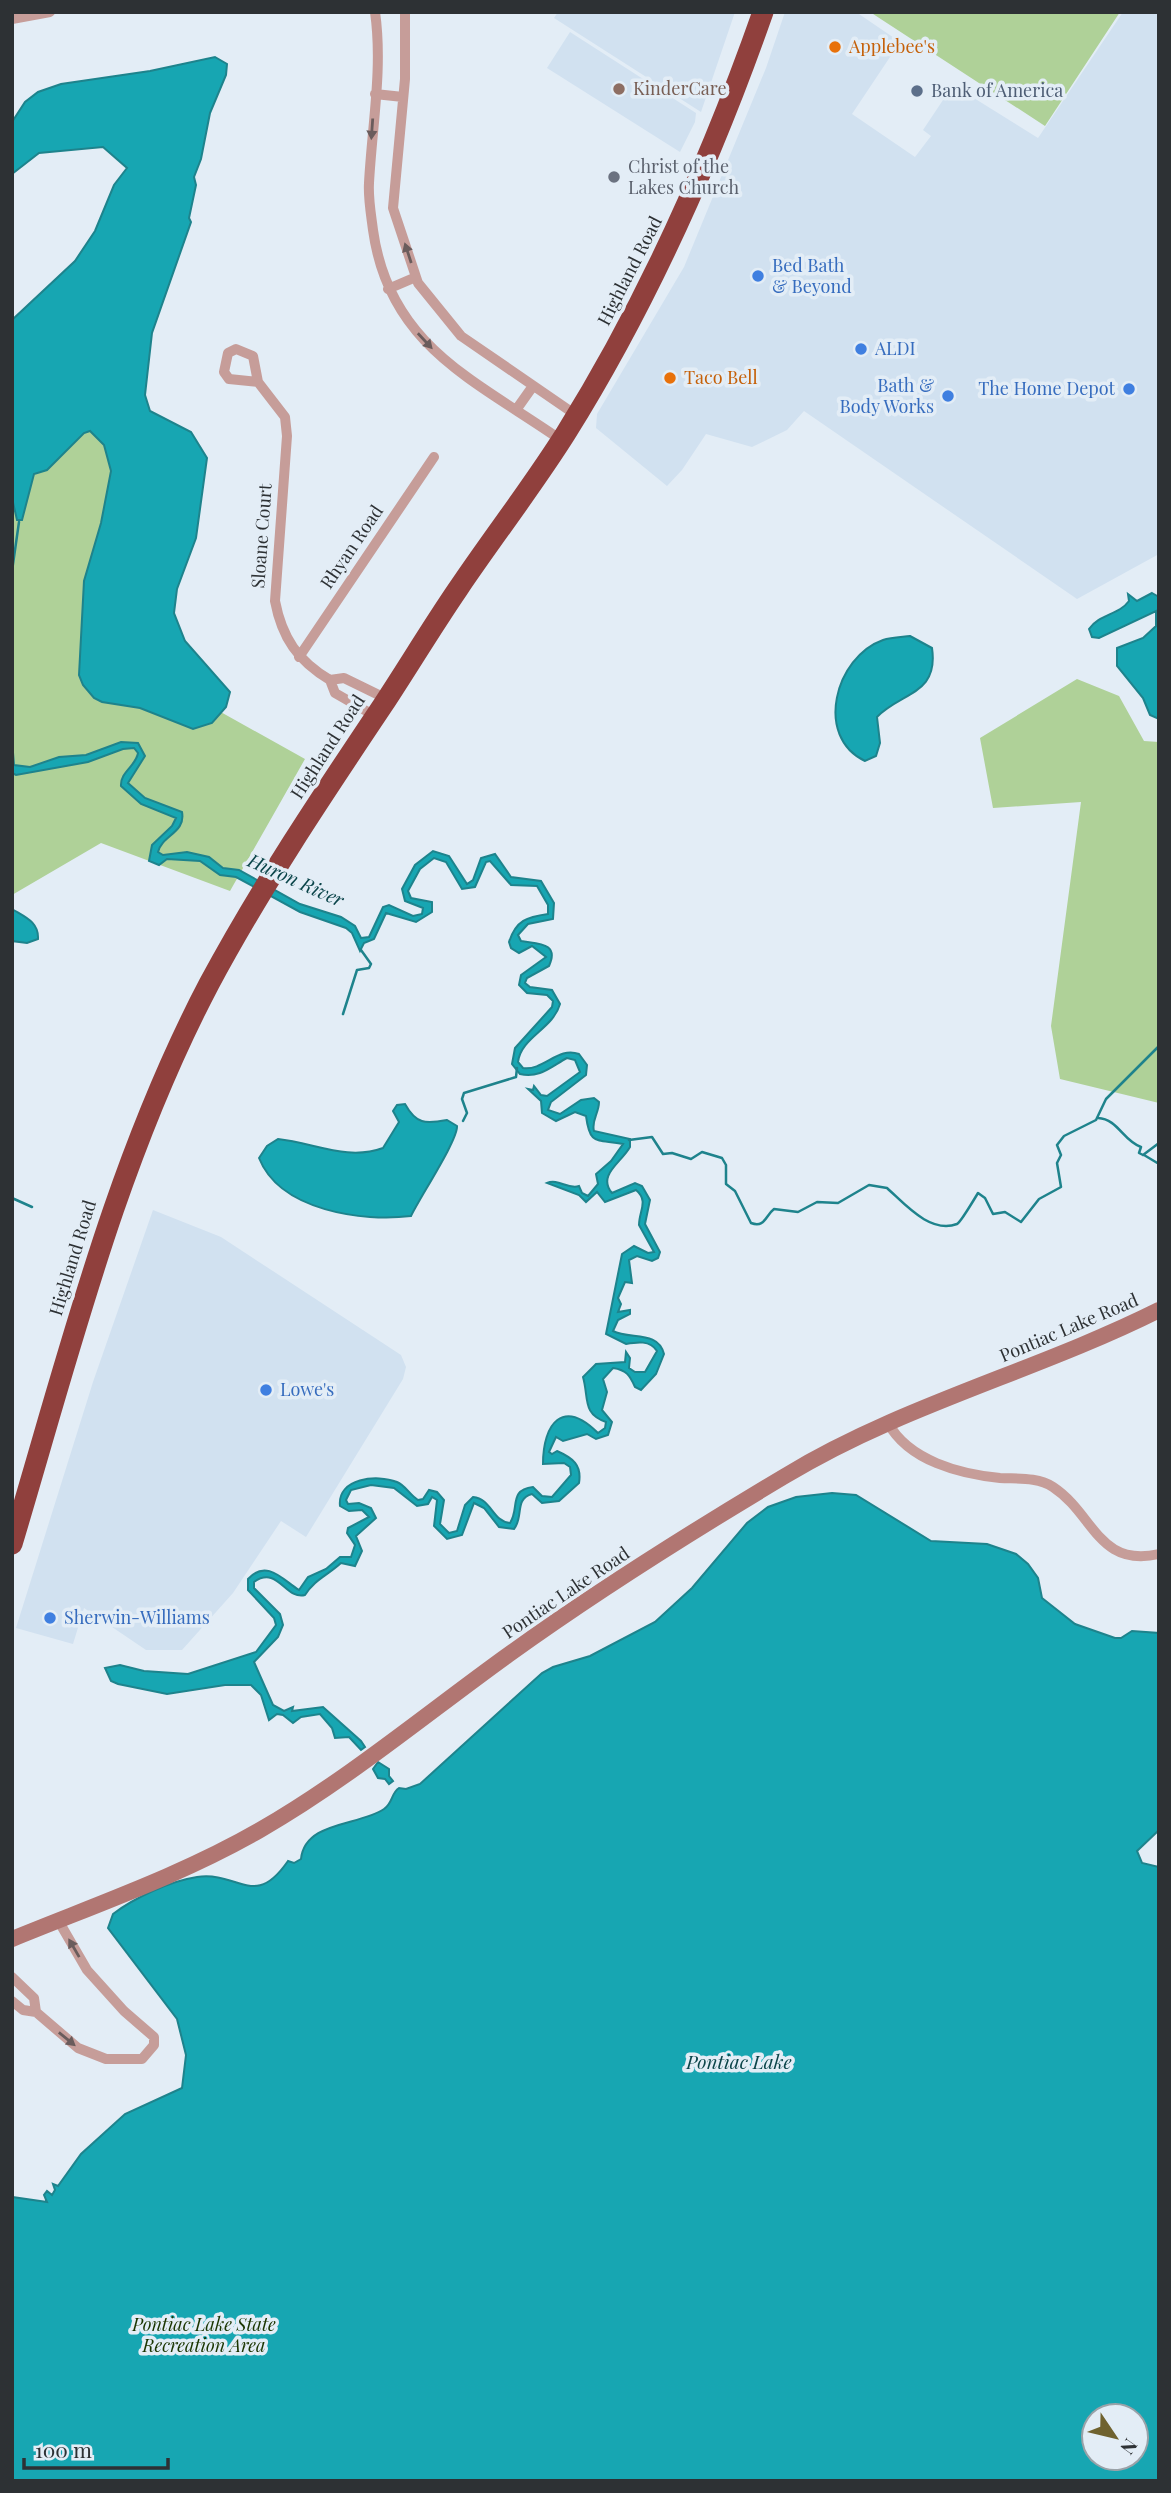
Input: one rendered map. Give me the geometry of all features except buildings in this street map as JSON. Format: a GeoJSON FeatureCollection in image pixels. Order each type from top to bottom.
{"type":"FeatureCollection","features":[{"type":"Feature","properties":{"kind":"highway","name":"Highland Road"},"geometry":{"type":"LineString","coordinates":[[12,1545],[96,1255],[117,1192],[177,1048],[244,923],[290,847],[460,586],[576,415],[671,243],[714,147],[763,12]]}},
{"type":"Feature","properties":{"kind":"street"},"geometry":{"type":"LineString","coordinates":[[12,19],[50,12]]}},
{"type":"Feature","properties":{"kind":"street"},"geometry":{"type":"LineString","coordinates":[[375,12],[380,46],[368,192],[377,255],[388,289],[399,310],[450,366],[561,440]]}},
{"type":"Feature","properties":{"kind":"street"},"geometry":{"type":"LineString","coordinates":[[405,12],[403,97],[393,208],[416,277],[461,336],[576,415]]}},
{"type":"Feature","properties":{"kind":"street"},"geometry":{"type":"LineString","coordinates":[[375,94],[403,97]]}},
{"type":"Feature","properties":{"kind":"street"},"geometry":{"type":"LineString","coordinates":[[388,289],[416,277]]}},
{"type":"Feature","properties":{"kind":"street","name":"Sloane Court"},"geometry":{"type":"LineString","coordinates":[[258,382],[285,417],[287,436],[275,601],[280,626],[299,657],[330,680],[335,693],[381,708]]}},
{"type":"Feature","properties":{"kind":"street"},"geometry":{"type":"LineString","coordinates":[[516,410],[533,386]]}},
{"type":"Feature","properties":{"kind":"street","name":"Rhyan Road"},"geometry":{"type":"LineString","coordinates":[[299,657],[434,457]]}},
{"type":"Feature","properties":{"kind":"street","name":"Sloane Court"},"geometry":{"type":"LineString","coordinates":[[330,680],[344,678],[381,708]]}},
{"type":"Feature","properties":{"kind":"street","name":"Pontiac Lake Road"},"geometry":{"type":"LineString","coordinates":[[12,1939],[195,1863],[265,1828],[621,1579],[807,1463],[888,1423],[1088,1344],[1159,1310]]}},
{"type":"Feature","properties":{"kind":"street"},"geometry":{"type":"LineString","coordinates":[[888,1423],[899,1439],[946,1468],[968,1474],[1034,1480],[1052,1486],[1114,1551],[1129,1558],[1159,1554]]}},
{"type":"Feature","properties":{"kind":"street"},"geometry":{"type":"LineString","coordinates":[[12,2001],[23,2010],[36,2012],[78,2048],[106,2059],[142,2059],[154,2045],[154,2037],[124,2011],[87,1970],[58,1920]]}},
{"type":"Feature","properties":{"kind":"street"},"geometry":{"type":"LineString","coordinates":[[12,1977],[34,1998],[36,2012]]}},
{"type":"Feature","properties":{"kind":"shaded area"},"geometry":{"type":"Polygon","coordinates":[[[558,12],[735,12],[701,112],[554,18],[558,12]]]}},
{"type":"Feature","properties":{"kind":"shaded area"},"geometry":{"type":"Polygon","coordinates":[[[785,12],[856,12],[900,42],[852,114],[915,157],[931,136],[923,130],[953,85],[1038,138],[1123,12],[1159,12],[1159,554],[1077,599],[804,411],[787,430],[752,447],[706,434],[682,470],[667,486],[596,428],[597,414],[684,267],[766,68],[785,12]]]}},
{"type":"Feature","properties":{"kind":"shaded area","name":"KinderCare"},"geometry":{"type":"Polygon","coordinates":[[[570,32],[696,113],[695,122],[680,152],[547,68],[570,32]]]}},
{"type":"Feature","properties":{"kind":"shaded area"},"geometry":{"type":"Polygon","coordinates":[[[153,1210],[221,1237],[401,1355],[406,1367],[403,1379],[306,1537],[281,1521],[233,1593],[182,1650],[146,1650],[84,1608],[73,1644],[16,1628],[93,1382],[153,1210]]]}},
{"type":"Feature","properties":{"kind":"green space"},"geometry":{"type":"Polygon","coordinates":[[[870,12],[1120,12],[1045,126],[870,12]]]}},
{"type":"Feature","properties":{"kind":"green space"},"geometry":{"type":"Polygon","coordinates":[[[12,316],[27,323],[130,461],[96,655],[210,706],[305,759],[230,891],[101,843],[12,895],[12,316]]]}},
{"type":"Feature","properties":{"kind":"green space"},"geometry":{"type":"Polygon","coordinates":[[[1077,679],[1119,696],[1144,741],[1159,742],[1159,1103],[1060,1079],[1051,1026],[1081,802],[993,808],[980,738],[1077,679]]]}},
{"type":"Feature","properties":{"kind":"water"},"geometry":{"type":"Polygon","coordinates":[[[215,57],[227,64],[226,75],[210,113],[201,159],[194,177],[196,185],[189,218],[191,222],[152,333],[145,395],[150,411],[191,432],[207,458],[196,538],[177,589],[174,613],[185,641],[230,692],[226,707],[212,723],[193,729],[140,708],[102,702],[94,698],[83,685],[79,675],[84,581],[101,523],[111,471],[104,445],[90,431],[84,433],[47,470],[34,474],[22,520],[17,520],[12,498],[12,320],[75,261],[95,231],[114,185],[127,168],[103,147],[39,153],[12,174],[12,122],[25,102],[38,92],[61,84],[150,71],[215,57]]]}},
{"type":"Feature","properties":{"kind":"water"},"geometry":{"type":"Polygon","coordinates":[[[1152,593],[1159,597],[1159,719],[1150,715],[1143,698],[1117,666],[1117,648],[1143,638],[1156,626],[1156,611],[1099,638],[1092,637],[1089,629],[1098,620],[1125,606],[1129,601],[1128,594],[1137,601],[1152,593]]]}},
{"type":"Feature","properties":{"kind":"water"},"geometry":{"type":"Polygon","coordinates":[[[910,636],[932,648],[933,663],[930,675],[916,691],[877,717],[880,743],[876,756],[865,761],[849,750],[840,734],[836,717],[837,698],[843,679],[866,649],[886,639],[910,636]]]}},
{"type":"Feature","properties":{"kind":"water"},"geometry":{"type":"Polygon","coordinates":[[[12,740],[14,765],[30,767],[59,757],[86,755],[121,742],[138,743],[145,756],[128,783],[145,798],[182,812],[181,825],[160,846],[158,852],[163,855],[187,852],[209,857],[223,868],[239,870],[300,904],[341,917],[355,926],[361,938],[369,937],[383,907],[389,905],[413,916],[422,914],[423,908],[405,901],[402,889],[415,865],[433,851],[449,856],[467,884],[473,880],[481,858],[495,854],[511,877],[541,881],[554,903],[553,919],[528,924],[518,935],[521,941],[540,944],[552,952],[549,966],[527,978],[525,983],[530,987],[552,990],[560,1004],[551,1020],[525,1046],[518,1062],[523,1068],[531,1068],[564,1053],[579,1054],[587,1065],[586,1075],[551,1102],[548,1110],[560,1114],[581,1100],[594,1098],[599,1102],[594,1131],[630,1139],[630,1147],[609,1175],[608,1187],[612,1193],[635,1183],[642,1186],[650,1200],[645,1224],[660,1252],[658,1258],[652,1261],[637,1256],[629,1260],[632,1283],[625,1282],[618,1298],[621,1304],[618,1312],[630,1310],[630,1314],[618,1320],[613,1331],[650,1339],[661,1346],[664,1354],[656,1374],[641,1390],[635,1387],[622,1370],[613,1368],[603,1379],[607,1392],[602,1410],[612,1422],[608,1435],[596,1439],[587,1434],[563,1441],[556,1437],[549,1452],[552,1454],[557,1451],[575,1463],[579,1471],[579,1483],[559,1501],[542,1503],[532,1494],[526,1496],[514,1529],[499,1527],[484,1508],[474,1503],[462,1535],[447,1539],[434,1526],[437,1500],[432,1497],[428,1504],[417,1506],[394,1488],[371,1485],[351,1490],[346,1500],[348,1504],[359,1503],[371,1508],[376,1518],[356,1536],[362,1551],[355,1566],[341,1563],[317,1581],[305,1595],[292,1593],[269,1578],[254,1582],[254,1588],[280,1614],[283,1625],[278,1637],[254,1662],[273,1705],[284,1711],[293,1707],[292,1711],[323,1707],[361,1741],[365,1747],[361,1750],[349,1737],[335,1738],[332,1728],[320,1714],[301,1717],[293,1723],[277,1714],[269,1720],[261,1695],[251,1685],[225,1685],[167,1694],[118,1684],[111,1681],[105,1668],[120,1665],[144,1671],[188,1674],[256,1652],[276,1625],[274,1618],[248,1590],[248,1579],[255,1573],[269,1571],[299,1590],[308,1577],[326,1569],[340,1557],[351,1557],[355,1545],[347,1533],[348,1528],[369,1517],[362,1510],[349,1511],[340,1506],[341,1497],[345,1489],[360,1480],[379,1478],[397,1482],[418,1500],[423,1499],[429,1490],[437,1492],[444,1500],[440,1524],[449,1533],[457,1531],[465,1505],[473,1497],[484,1502],[499,1518],[510,1523],[520,1492],[533,1487],[542,1496],[552,1497],[571,1475],[570,1467],[564,1463],[543,1464],[547,1437],[557,1420],[575,1417],[598,1433],[605,1428],[606,1422],[598,1419],[590,1410],[583,1377],[596,1364],[625,1362],[626,1352],[630,1358],[629,1368],[635,1372],[645,1372],[657,1351],[654,1347],[643,1343],[626,1344],[606,1334],[622,1254],[634,1246],[648,1253],[654,1252],[639,1225],[643,1202],[640,1194],[636,1190],[605,1202],[597,1192],[586,1202],[579,1195],[547,1183],[579,1186],[582,1193],[588,1196],[598,1184],[596,1174],[611,1161],[623,1144],[600,1141],[592,1137],[586,1116],[575,1112],[556,1121],[542,1113],[541,1101],[528,1089],[533,1090],[534,1086],[541,1095],[547,1096],[580,1072],[575,1060],[567,1058],[533,1075],[520,1074],[512,1064],[515,1048],[552,1007],[553,1001],[547,995],[527,993],[519,985],[521,975],[546,957],[532,946],[519,953],[511,948],[509,942],[515,929],[523,921],[548,914],[548,905],[537,886],[511,885],[490,861],[486,862],[475,887],[462,889],[446,862],[434,858],[420,869],[408,891],[411,898],[432,902],[432,912],[416,922],[386,913],[374,939],[364,943],[360,951],[352,933],[346,928],[300,912],[236,877],[220,875],[200,861],[167,859],[159,865],[149,861],[152,845],[172,826],[176,818],[141,804],[121,786],[123,777],[137,758],[138,753],[134,748],[123,749],[88,762],[16,775],[12,773],[12,740]]]}},
{"type":"Feature","properties":{"kind":"water"},"geometry":{"type":"Polygon","coordinates":[[[12,909],[34,924],[38,939],[27,943],[12,941],[12,909]]]}},
{"type":"Feature","properties":{"kind":"water"},"geometry":{"type":"Polygon","coordinates":[[[405,1104],[417,1119],[433,1122],[447,1120],[457,1126],[445,1156],[411,1216],[370,1217],[347,1214],[304,1201],[285,1190],[270,1176],[259,1158],[267,1146],[278,1139],[344,1152],[370,1152],[383,1148],[399,1122],[393,1111],[397,1105],[405,1104]]]}},
{"type":"Feature","properties":{"kind":"water","name":"Pontiac Lake"},"geometry":{"type":"Polygon","coordinates":[[[832,1493],[856,1495],[931,1541],[987,1544],[1016,1554],[1038,1578],[1042,1598],[1075,1624],[1115,1638],[1121,1638],[1132,1631],[1159,1633],[1159,1830],[1137,1851],[1142,1863],[1159,1867],[1159,2481],[12,2481],[12,2197],[47,2202],[44,2195],[47,2191],[52,2195],[55,2190],[53,2184],[58,2186],[81,2154],[125,2114],[182,2088],[186,2055],[177,2019],[108,1928],[113,1914],[153,1891],[186,1879],[212,1877],[256,1886],[265,1883],[276,1876],[288,1861],[294,1863],[301,1859],[305,1847],[322,1831],[384,1809],[399,1788],[406,1789],[420,1784],[542,1673],[590,1656],[655,1622],[692,1588],[747,1523],[768,1507],[796,1497],[832,1493]]]}},
{"type":"Feature","properties":{"kind":"water"},"geometry":{"type":"Polygon","coordinates":[[[378,1762],[389,1769],[389,1776],[393,1781],[389,1784],[385,1779],[378,1778],[373,1769],[378,1762]]]}},
{"type":"Feature","properties":{"kind":"waterway"},"geometry":{"type":"LineString","coordinates":[[12,571],[19,522]]}},
{"type":"Feature","properties":{"kind":"waterway"},"geometry":{"type":"LineString","coordinates":[[343,1014],[357,970],[369,968],[371,964],[361,950]]}},
{"type":"Feature","properties":{"kind":"waterway"},"geometry":{"type":"LineString","coordinates":[[629,1140],[652,1137],[663,1154],[672,1153],[691,1159],[702,1152],[722,1158],[726,1165],[726,1184],[735,1191],[751,1223],[762,1223],[774,1209],[798,1212],[817,1202],[838,1203],[869,1185],[887,1188],[919,1216],[937,1225],[957,1224],[978,1193],[985,1198],[993,1214],[1005,1212],[1021,1222],[1039,1199],[1061,1187],[1057,1163],[1061,1155],[1057,1145],[1064,1136],[1096,1120],[1106,1099],[1159,1046]]}},
{"type":"Feature","properties":{"kind":"waterway"},"geometry":{"type":"LineString","coordinates":[[463,1121],[467,1113],[462,1099],[464,1093],[516,1077],[517,1068]]}},
{"type":"Feature","properties":{"kind":"waterway"},"geometry":{"type":"LineString","coordinates":[[1098,1118],[1116,1126],[1141,1147],[1139,1153],[1143,1155]]}},
{"type":"Feature","properties":{"kind":"waterway"},"geometry":{"type":"LineString","coordinates":[[1143,1155],[1159,1143]]}},
{"type":"Feature","properties":{"kind":"waterway"},"geometry":{"type":"LineString","coordinates":[[1144,1155],[1159,1164]]}},
{"type":"Feature","properties":{"kind":"waterway"},"geometry":{"type":"LineString","coordinates":[[12,1198],[32,1207]]}},
{"type":"Feature","properties":{"kind":"place","name":"Applebee's"},"geometry":{"type":"Point","coordinates":[835,47]}},
{"type":"Feature","properties":{"kind":"place","name":"KinderCare"},"geometry":{"type":"Point","coordinates":[619,89]}},
{"type":"Feature","properties":{"kind":"place","name":"Bank of America"},"geometry":{"type":"Point","coordinates":[917,91]}},
{"type":"Feature","properties":{"kind":"place","name":"Christ of the Lakes Church"},"geometry":{"type":"Point","coordinates":[614,177]}},
{"type":"Feature","properties":{"kind":"place","name":"Bed Bath & Beyond"},"geometry":{"type":"Point","coordinates":[758,276]}},
{"type":"Feature","properties":{"kind":"place","name":"ALDI"},"geometry":{"type":"Point","coordinates":[861,349]}},
{"type":"Feature","properties":{"kind":"place","name":"Taco Bell"},"geometry":{"type":"Point","coordinates":[670,378]}},
{"type":"Feature","properties":{"kind":"place","name":"The Home Depot"},"geometry":{"type":"Point","coordinates":[1129,389]}},
{"type":"Feature","properties":{"kind":"place","name":"Bath & Body Works"},"geometry":{"type":"Point","coordinates":[948,396]}},
{"type":"Feature","properties":{"kind":"place","name":"Lowe's"},"geometry":{"type":"Point","coordinates":[266,1390]}},
{"type":"Feature","properties":{"kind":"place","name":"Sherwin-Williams"},"geometry":{"type":"Point","coordinates":[50,1618]}},
{"type":"Feature","properties":{"kind":"water label","name":"Huron River"},"geometry":{"type":"Point","coordinates":[296,880]}},
{"type":"Feature","properties":{"kind":"park label","name":"Pontiac Lake State Recreation Area"},"geometry":{"type":"Point","coordinates":[204,2335]}}]}
